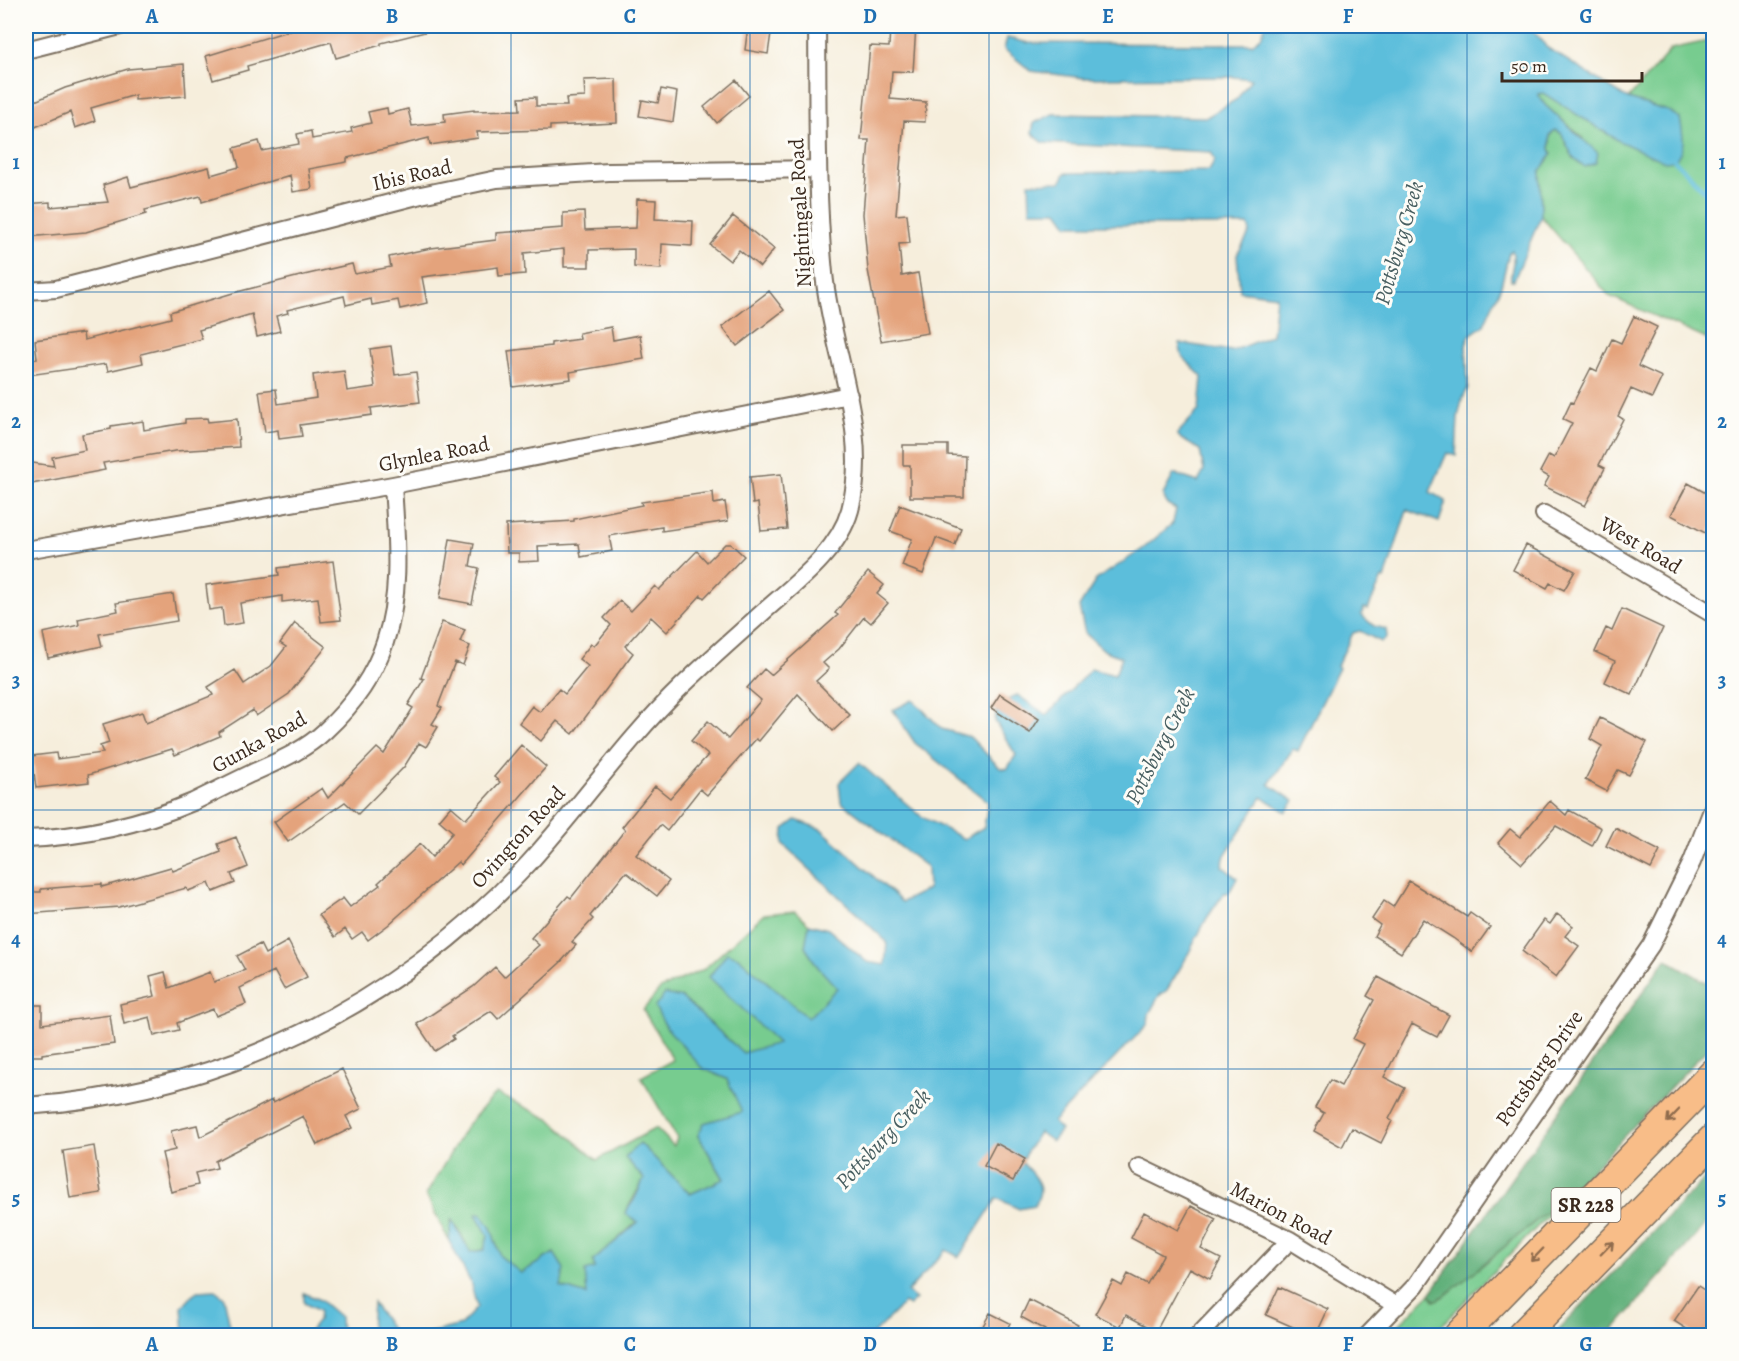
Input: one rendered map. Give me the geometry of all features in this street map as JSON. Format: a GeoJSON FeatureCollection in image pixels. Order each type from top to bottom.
{"type":"FeatureCollection","features":[{"type":"Feature","properties":{"kind":"highway","name":"SR 228"},"geometry":{"type":"LineString","coordinates":[[1459,1335],[1713,1074]]}},
{"type":"Feature","properties":{"kind":"highway","name":"SR 228"},"geometry":{"type":"LineString","coordinates":[[1522,1335],[1713,1139]]}},
{"type":"Feature","properties":{"kind":"street"},"geometry":{"type":"LineString","coordinates":[[26,50],[120,26]]}},
{"type":"Feature","properties":{"kind":"street","name":"Nightingale Road"},"geometry":{"type":"LineString","coordinates":[[817,26],[818,169],[824,276],[836,342],[849,395]]}},
{"type":"Feature","properties":{"kind":"street","name":"Ibis Road"},"geometry":{"type":"LineString","coordinates":[[26,291],[56,289],[421,195],[497,179],[609,171],[818,169]]}},
{"type":"Feature","properties":{"kind":"street","name":"Glynlea Road"},"geometry":{"type":"LineString","coordinates":[[26,550],[393,485],[849,395]]}},
{"type":"Feature","properties":{"kind":"street","name":"Ovington Road"},"geometry":{"type":"LineString","coordinates":[[26,1106],[132,1092],[183,1080],[273,1047],[344,1011],[420,961],[487,906],[531,861],[671,697],[731,640],[806,576],[824,555],[849,514],[855,487],[855,439],[849,395]]}},
{"type":"Feature","properties":{"kind":"street","name":"Gunka Road"},"geometry":{"type":"LineString","coordinates":[[26,839],[84,833],[169,811],[193,802],[283,758],[324,732],[354,699],[370,676],[384,645],[393,615],[396,595],[393,485]]}},
{"type":"Feature","properties":{"kind":"street","name":"West Road"},"geometry":{"type":"LineString","coordinates":[[1544,514],[1713,615]]}},
{"type":"Feature","properties":{"kind":"street","name":"Pottsburg Drive"},"geometry":{"type":"LineString","coordinates":[[1367,1335],[1416,1285],[1651,945],[1692,862],[1713,805]]}},
{"type":"Feature","properties":{"kind":"street","name":"Marion Road"},"geometry":{"type":"LineString","coordinates":[[1139,1167],[1290,1240],[1397,1306]]}},
{"type":"Feature","properties":{"kind":"street"},"geometry":{"type":"LineString","coordinates":[[1198,1335],[1290,1240]]}},
{"type":"Feature","properties":{"kind":"green space"},"geometry":{"type":"Polygon","coordinates":[[[1713,40],[1713,342],[1609,296],[1541,216],[1540,171],[1552,154],[1550,135],[1555,130],[1561,133],[1574,159],[1583,138],[1545,105],[1538,94],[1668,111],[1628,99],[1671,49],[1713,40]]]}},
{"type":"Feature","properties":{"kind":"green space"},"geometry":{"type":"Polygon","coordinates":[[[795,911],[809,924],[805,947],[818,967],[838,988],[808,1018],[738,957],[778,1044],[743,1053],[682,998],[702,1068],[727,1079],[743,1112],[698,1135],[724,1179],[690,1194],[640,1143],[625,1157],[644,1179],[625,1213],[638,1221],[593,1261],[595,1268],[587,1295],[561,1287],[554,1253],[521,1274],[500,1256],[491,1228],[476,1214],[488,1235],[484,1250],[470,1252],[459,1230],[451,1221],[449,1241],[426,1195],[467,1125],[496,1093],[551,1120],[597,1160],[656,1128],[674,1146],[677,1138],[641,1077],[673,1060],[643,1010],[660,989],[704,969],[764,914],[795,911]]]}},
{"type":"Feature","properties":{"kind":"green space"},"geometry":{"type":"Polygon","coordinates":[[[1666,959],[1713,986],[1713,1043],[1571,1192],[1446,1295],[1435,1301],[1430,1294],[1666,959]]]}},
{"type":"Feature","properties":{"kind":"green space"},"geometry":{"type":"Polygon","coordinates":[[[1713,1170],[1713,1216],[1609,1335],[1553,1335],[1713,1170]]]}},
{"type":"Feature","properties":{"kind":"green space"},"geometry":{"type":"Polygon","coordinates":[[[1571,1192],[1432,1335],[1388,1336],[1430,1294],[1435,1300],[1446,1295],[1571,1192]]]}},
{"type":"Feature","properties":{"kind":"water","name":"Pottsburg Creek"},"geometry":{"type":"Polygon","coordinates":[[[1265,26],[1526,26],[1541,39],[1546,47],[1628,99],[1668,111],[1680,118],[1683,145],[1675,161],[1665,162],[1619,141],[1543,93],[1538,94],[1545,105],[1598,153],[1596,163],[1585,167],[1574,159],[1561,133],[1555,130],[1550,135],[1552,154],[1540,171],[1541,216],[1514,280],[1511,280],[1512,250],[1509,253],[1501,286],[1484,325],[1470,335],[1466,345],[1468,388],[1458,417],[1456,456],[1447,453],[1430,492],[1446,501],[1439,522],[1407,510],[1385,579],[1382,578],[1368,609],[1364,608],[1361,615],[1374,626],[1386,629],[1387,637],[1381,642],[1360,631],[1353,633],[1337,666],[1339,668],[1298,751],[1293,749],[1269,784],[1294,801],[1286,812],[1262,797],[1225,855],[1222,866],[1237,878],[1229,893],[1224,893],[1207,918],[1167,990],[1159,996],[1149,1014],[1148,1024],[1053,1122],[1061,1130],[1052,1141],[1039,1132],[1021,1161],[1038,1182],[1040,1192],[1034,1206],[1019,1209],[997,1198],[959,1257],[946,1250],[907,1292],[916,1299],[909,1306],[904,1303],[872,1335],[417,1336],[461,1325],[477,1307],[470,1281],[449,1241],[452,1220],[470,1252],[484,1250],[488,1235],[476,1214],[481,1213],[491,1228],[500,1256],[521,1273],[554,1253],[564,1269],[561,1287],[587,1295],[585,1271],[595,1268],[593,1261],[638,1222],[625,1213],[644,1179],[625,1157],[640,1143],[690,1194],[724,1179],[698,1135],[704,1123],[742,1112],[727,1079],[702,1068],[666,1027],[655,1007],[665,994],[682,998],[743,1053],[778,1043],[709,977],[727,953],[738,957],[808,1018],[837,988],[818,967],[805,947],[809,924],[828,929],[867,962],[885,965],[887,942],[783,844],[784,829],[796,820],[821,829],[902,902],[928,889],[927,867],[841,802],[839,783],[859,763],[922,817],[964,839],[984,827],[988,802],[915,743],[893,710],[913,700],[942,729],[970,737],[1000,768],[1007,769],[1016,755],[995,721],[997,706],[1017,695],[1047,715],[1091,669],[1115,675],[1122,657],[1105,651],[1085,633],[1079,607],[1096,580],[1144,548],[1173,523],[1176,509],[1167,504],[1163,495],[1174,474],[1198,482],[1204,471],[1200,450],[1181,439],[1177,434],[1199,410],[1202,377],[1182,356],[1179,343],[1232,351],[1272,335],[1276,296],[1240,291],[1237,255],[1250,232],[1248,225],[1068,225],[1058,211],[1030,211],[1029,183],[1061,182],[1065,173],[1209,171],[1215,160],[1211,152],[1043,143],[1032,133],[1034,123],[1053,114],[1207,117],[1237,99],[1251,79],[1233,77],[1084,78],[1031,71],[1004,49],[1007,38],[1029,43],[1252,44],[1261,37],[1265,26]]]}},
{"type":"Feature","properties":{"kind":"water"},"geometry":{"type":"Polygon","coordinates":[[[215,1290],[224,1297],[232,1335],[184,1335],[182,1307],[197,1291],[215,1290]]]}},
{"type":"Feature","properties":{"kind":"water"},"geometry":{"type":"Polygon","coordinates":[[[304,1293],[320,1300],[340,1317],[341,1335],[307,1335],[318,1321],[319,1311],[304,1303],[304,1293]]]}},
{"type":"Feature","properties":{"kind":"water"},"geometry":{"type":"Polygon","coordinates":[[[373,1303],[391,1329],[398,1335],[364,1335],[371,1328],[373,1303]]]}},
{"type":"Feature","properties":{"kind":"building"},"geometry":{"type":"Polygon","coordinates":[[[304,26],[428,26],[429,31],[381,43],[381,45],[336,58],[331,42],[247,66],[248,70],[213,80],[206,56],[304,26]]]}},
{"type":"Feature","properties":{"kind":"building"},"geometry":{"type":"Polygon","coordinates":[[[748,26],[772,26],[768,54],[745,50],[748,26]]]}},
{"type":"Feature","properties":{"kind":"building"},"geometry":{"type":"Polygon","coordinates":[[[890,26],[916,26],[913,72],[892,71],[890,99],[926,102],[925,122],[904,121],[896,215],[907,214],[910,243],[899,244],[902,276],[918,273],[928,333],[881,341],[868,270],[863,214],[869,140],[861,140],[870,46],[889,47],[890,26]]]}},
{"type":"Feature","properties":{"kind":"building"},"geometry":{"type":"Polygon","coordinates":[[[184,64],[186,96],[135,100],[135,95],[91,108],[95,121],[75,128],[70,112],[26,131],[26,105],[65,88],[128,69],[184,64]]]}},
{"type":"Feature","properties":{"kind":"building"},"geometry":{"type":"Polygon","coordinates":[[[616,79],[617,123],[550,126],[550,130],[477,132],[478,138],[430,145],[429,138],[347,158],[347,162],[309,169],[312,189],[293,192],[290,175],[202,202],[201,196],[145,210],[146,214],[86,232],[27,237],[26,204],[50,202],[50,207],[108,202],[103,185],[128,177],[131,187],[209,167],[211,175],[239,167],[234,148],[259,141],[262,151],[299,144],[297,134],[311,131],[312,139],[352,132],[351,128],[371,123],[368,112],[387,108],[388,114],[408,109],[412,126],[445,122],[444,114],[474,110],[520,110],[519,98],[536,97],[536,106],[567,106],[566,98],[585,97],[584,80],[616,79]]]}},
{"type":"Feature","properties":{"kind":"building"},"geometry":{"type":"Polygon","coordinates":[[[736,80],[749,96],[717,123],[704,107],[736,80]]]}},
{"type":"Feature","properties":{"kind":"building"},"geometry":{"type":"Polygon","coordinates":[[[661,89],[677,92],[673,122],[639,116],[642,100],[658,103],[661,89]]]}},
{"type":"Feature","properties":{"kind":"building"},"geometry":{"type":"Polygon","coordinates":[[[637,199],[656,200],[655,219],[693,221],[692,246],[662,244],[661,269],[634,267],[634,249],[589,250],[589,267],[564,267],[564,249],[524,253],[525,274],[499,276],[498,267],[422,277],[427,303],[400,309],[398,300],[372,305],[371,299],[346,305],[344,296],[287,310],[288,313],[276,316],[280,331],[257,337],[252,314],[199,330],[202,339],[141,354],[143,363],[108,371],[106,364],[29,375],[27,360],[37,359],[35,340],[83,333],[84,340],[171,318],[170,312],[304,275],[352,264],[355,274],[391,267],[389,257],[431,248],[496,240],[496,233],[563,228],[563,213],[584,212],[585,230],[636,228],[637,199]]]}},
{"type":"Feature","properties":{"kind":"building"},"geometry":{"type":"Polygon","coordinates":[[[733,216],[774,249],[760,267],[739,250],[730,261],[710,245],[733,216]]]}},
{"type":"Feature","properties":{"kind":"building"},"geometry":{"type":"Polygon","coordinates":[[[769,291],[784,310],[737,346],[722,327],[769,291]]]}},
{"type":"Feature","properties":{"kind":"building"},"geometry":{"type":"Polygon","coordinates":[[[1634,316],[1657,327],[1638,366],[1662,377],[1652,398],[1631,389],[1618,416],[1623,419],[1599,465],[1605,468],[1585,506],[1544,486],[1549,477],[1540,472],[1549,455],[1554,458],[1572,423],[1563,419],[1591,368],[1597,371],[1612,339],[1621,343],[1634,316]]]}},
{"type":"Feature","properties":{"kind":"building"},"geometry":{"type":"Polygon","coordinates":[[[611,327],[613,340],[640,335],[644,359],[570,372],[571,379],[513,387],[508,351],[551,346],[551,343],[580,339],[579,333],[611,327]]]}},
{"type":"Feature","properties":{"kind":"building"},"geometry":{"type":"Polygon","coordinates":[[[391,346],[395,375],[416,372],[420,402],[371,408],[372,415],[300,425],[302,436],[279,439],[278,430],[265,432],[259,391],[276,389],[278,404],[316,398],[313,375],[344,371],[347,391],[375,387],[370,349],[391,346]]]}},
{"type":"Feature","properties":{"kind":"building"},"geometry":{"type":"Polygon","coordinates":[[[207,418],[208,422],[237,419],[239,447],[175,451],[103,463],[105,470],[26,485],[26,462],[54,466],[52,457],[85,450],[82,434],[143,421],[144,430],[185,423],[185,419],[207,418]]]}},
{"type":"Feature","properties":{"kind":"building"},"geometry":{"type":"Polygon","coordinates":[[[903,445],[948,445],[948,455],[965,456],[964,497],[910,497],[910,465],[903,465],[903,445]]]}},
{"type":"Feature","properties":{"kind":"building"},"geometry":{"type":"Polygon","coordinates":[[[781,474],[787,529],[761,531],[758,503],[753,504],[750,477],[781,474]]]}},
{"type":"Feature","properties":{"kind":"building"},"geometry":{"type":"Polygon","coordinates":[[[1688,483],[1713,497],[1713,525],[1709,535],[1671,515],[1688,483]]]}},
{"type":"Feature","properties":{"kind":"building"},"geometry":{"type":"Polygon","coordinates":[[[713,492],[714,504],[725,502],[728,521],[662,531],[662,527],[609,536],[612,551],[581,557],[579,544],[538,546],[539,561],[519,562],[519,553],[507,553],[506,525],[574,521],[574,519],[642,505],[641,502],[713,492]]]}},
{"type":"Feature","properties":{"kind":"building"},"geometry":{"type":"Polygon","coordinates":[[[900,505],[961,528],[955,545],[936,538],[923,574],[902,566],[912,539],[890,531],[900,505]]]}},
{"type":"Feature","properties":{"kind":"building"},"geometry":{"type":"Polygon","coordinates":[[[450,539],[474,543],[470,566],[479,568],[472,604],[440,598],[450,539]]]}},
{"type":"Feature","properties":{"kind":"building"},"geometry":{"type":"Polygon","coordinates":[[[725,544],[731,544],[744,556],[704,598],[701,595],[667,632],[651,617],[625,646],[633,653],[573,734],[557,721],[541,741],[519,723],[532,706],[540,712],[559,689],[565,694],[588,666],[579,659],[591,644],[594,646],[611,625],[604,618],[620,601],[631,611],[655,586],[659,590],[697,551],[707,562],[725,544]]]}},
{"type":"Feature","properties":{"kind":"building"},"geometry":{"type":"Polygon","coordinates":[[[1526,545],[1575,571],[1564,590],[1550,583],[1547,588],[1513,570],[1526,545]]]}},
{"type":"Feature","properties":{"kind":"building"},"geometry":{"type":"Polygon","coordinates":[[[333,561],[341,620],[321,622],[318,598],[282,602],[282,596],[240,603],[243,623],[224,626],[222,608],[209,610],[206,585],[279,575],[278,568],[333,561]]]}},
{"type":"Feature","properties":{"kind":"building"},"geometry":{"type":"Polygon","coordinates":[[[868,572],[884,585],[877,594],[888,603],[871,623],[864,617],[839,649],[823,663],[829,669],[816,681],[850,715],[833,731],[798,694],[759,741],[756,739],[707,795],[700,789],[667,831],[660,825],[636,855],[669,881],[657,896],[626,872],[590,916],[593,919],[572,942],[576,945],[560,963],[498,1019],[491,1011],[452,1036],[454,1039],[435,1051],[417,1024],[473,987],[495,967],[504,977],[539,945],[531,938],[568,896],[571,898],[625,830],[622,827],[655,786],[670,798],[708,755],[691,741],[708,721],[728,739],[761,700],[747,688],[764,669],[771,675],[838,615],[835,613],[868,572]]]}},
{"type":"Feature","properties":{"kind":"building"},"geometry":{"type":"Polygon","coordinates":[[[173,594],[177,621],[99,634],[102,646],[48,658],[43,633],[79,625],[78,619],[118,611],[116,603],[173,594]]]}},
{"type":"Feature","properties":{"kind":"building"},"geometry":{"type":"Polygon","coordinates":[[[1622,609],[1663,628],[1632,695],[1605,682],[1615,661],[1595,652],[1606,628],[1612,631],[1622,609]]]}},
{"type":"Feature","properties":{"kind":"building"},"geometry":{"type":"Polygon","coordinates":[[[442,622],[465,630],[460,642],[470,646],[463,665],[455,662],[438,706],[442,708],[432,724],[438,727],[426,747],[419,743],[404,767],[358,814],[345,802],[288,842],[274,822],[322,788],[328,798],[377,748],[384,754],[413,708],[408,705],[424,679],[421,678],[442,622]]]}},
{"type":"Feature","properties":{"kind":"building"},"geometry":{"type":"Polygon","coordinates":[[[295,623],[326,647],[289,694],[256,716],[253,710],[219,732],[220,736],[175,755],[172,749],[88,775],[89,782],[36,788],[32,756],[56,753],[57,759],[103,753],[100,746],[109,743],[103,724],[142,712],[146,723],[213,695],[208,687],[235,670],[244,684],[271,666],[286,647],[280,643],[295,623]]]}},
{"type":"Feature","properties":{"kind":"building"},"geometry":{"type":"Polygon","coordinates":[[[1000,694],[1039,719],[1030,733],[991,708],[1000,694]]]}},
{"type":"Feature","properties":{"kind":"building"},"geometry":{"type":"Polygon","coordinates":[[[1600,718],[1647,742],[1629,775],[1618,770],[1606,791],[1585,780],[1602,746],[1590,739],[1600,718]]]}},
{"type":"Feature","properties":{"kind":"building"},"geometry":{"type":"Polygon","coordinates":[[[521,745],[546,767],[461,865],[458,862],[368,940],[362,932],[352,939],[345,929],[335,937],[319,915],[343,898],[350,907],[380,885],[378,883],[420,844],[432,857],[453,832],[439,820],[451,806],[466,819],[500,782],[494,777],[521,745]]]}},
{"type":"Feature","properties":{"kind":"building"},"geometry":{"type":"Polygon","coordinates":[[[1550,801],[1566,815],[1569,810],[1601,828],[1592,846],[1556,826],[1522,864],[1498,843],[1510,829],[1520,837],[1550,801]]]}},
{"type":"Feature","properties":{"kind":"building"},"geometry":{"type":"Polygon","coordinates":[[[1615,828],[1660,851],[1651,869],[1606,846],[1615,828]]]}},
{"type":"Feature","properties":{"kind":"building"},"geometry":{"type":"Polygon","coordinates":[[[236,837],[248,867],[231,874],[235,883],[213,892],[209,883],[188,891],[186,888],[119,907],[26,914],[26,892],[102,884],[102,887],[171,867],[173,871],[221,852],[218,844],[236,837]]]}},
{"type":"Feature","properties":{"kind":"building"},"geometry":{"type":"Polygon","coordinates":[[[1409,881],[1467,917],[1470,913],[1490,927],[1472,952],[1423,919],[1401,953],[1374,936],[1380,925],[1372,919],[1384,901],[1393,907],[1409,881]]]}},
{"type":"Feature","properties":{"kind":"building"},"geometry":{"type":"Polygon","coordinates":[[[1557,914],[1573,926],[1565,936],[1579,946],[1556,977],[1522,951],[1544,920],[1550,924],[1557,914]]]}},
{"type":"Feature","properties":{"kind":"building"},"geometry":{"type":"Polygon","coordinates":[[[288,941],[307,977],[284,989],[274,971],[240,988],[246,1004],[216,1016],[213,1009],[177,1023],[179,1030],[154,1036],[150,1017],[124,1024],[120,1004],[155,996],[150,976],[165,972],[169,988],[210,972],[214,982],[245,970],[237,956],[260,944],[265,954],[288,941]]]}},
{"type":"Feature","properties":{"kind":"building"},"geometry":{"type":"Polygon","coordinates":[[[1378,977],[1449,1015],[1437,1037],[1412,1024],[1384,1077],[1405,1088],[1389,1119],[1392,1121],[1381,1143],[1352,1128],[1342,1147],[1314,1131],[1324,1113],[1315,1108],[1330,1080],[1341,1086],[1363,1044],[1353,1039],[1374,1000],[1367,996],[1378,977]]]}},
{"type":"Feature","properties":{"kind":"building"},"geometry":{"type":"Polygon","coordinates":[[[26,1005],[42,1005],[42,1024],[110,1015],[114,1044],[42,1054],[42,1056],[26,1056],[26,1005]]]}},
{"type":"Feature","properties":{"kind":"building"},"geometry":{"type":"Polygon","coordinates":[[[342,1069],[361,1109],[346,1116],[352,1128],[317,1145],[303,1116],[215,1161],[217,1168],[195,1173],[198,1185],[171,1192],[162,1153],[175,1150],[171,1131],[197,1125],[200,1137],[272,1100],[273,1103],[342,1069]]]}},
{"type":"Feature","properties":{"kind":"building"},"geometry":{"type":"Polygon","coordinates":[[[996,1143],[1025,1159],[1013,1181],[984,1166],[996,1143]]]}},
{"type":"Feature","properties":{"kind":"building"},"geometry":{"type":"Polygon","coordinates":[[[94,1146],[101,1193],[70,1198],[63,1151],[94,1146]]]}},
{"type":"Feature","properties":{"kind":"building"},"geometry":{"type":"Polygon","coordinates":[[[1191,1206],[1216,1219],[1201,1249],[1221,1259],[1210,1279],[1190,1268],[1156,1331],[1126,1315],[1120,1327],[1095,1314],[1113,1281],[1122,1286],[1128,1274],[1147,1284],[1163,1255],[1131,1238],[1144,1212],[1178,1230],[1191,1206]]]}},
{"type":"Feature","properties":{"kind":"building"},"geometry":{"type":"Polygon","coordinates":[[[1698,1286],[1713,1296],[1713,1335],[1696,1335],[1674,1321],[1698,1286]]]}},
{"type":"Feature","properties":{"kind":"building"},"geometry":{"type":"Polygon","coordinates":[[[1279,1287],[1328,1309],[1316,1335],[1311,1335],[1266,1315],[1279,1287]]]}},
{"type":"Feature","properties":{"kind":"building"},"geometry":{"type":"Polygon","coordinates":[[[1029,1300],[1078,1325],[1072,1335],[1042,1335],[1045,1330],[1021,1317],[1029,1300]]]}},
{"type":"Feature","properties":{"kind":"building"},"geometry":{"type":"Polygon","coordinates":[[[990,1313],[1010,1323],[1004,1335],[978,1335],[990,1313]]]}},
{"type":"Feature","properties":{"kind":"waterway"},"geometry":{"type":"LineString","coordinates":[[1675,161],[1714,200]]}}]}
